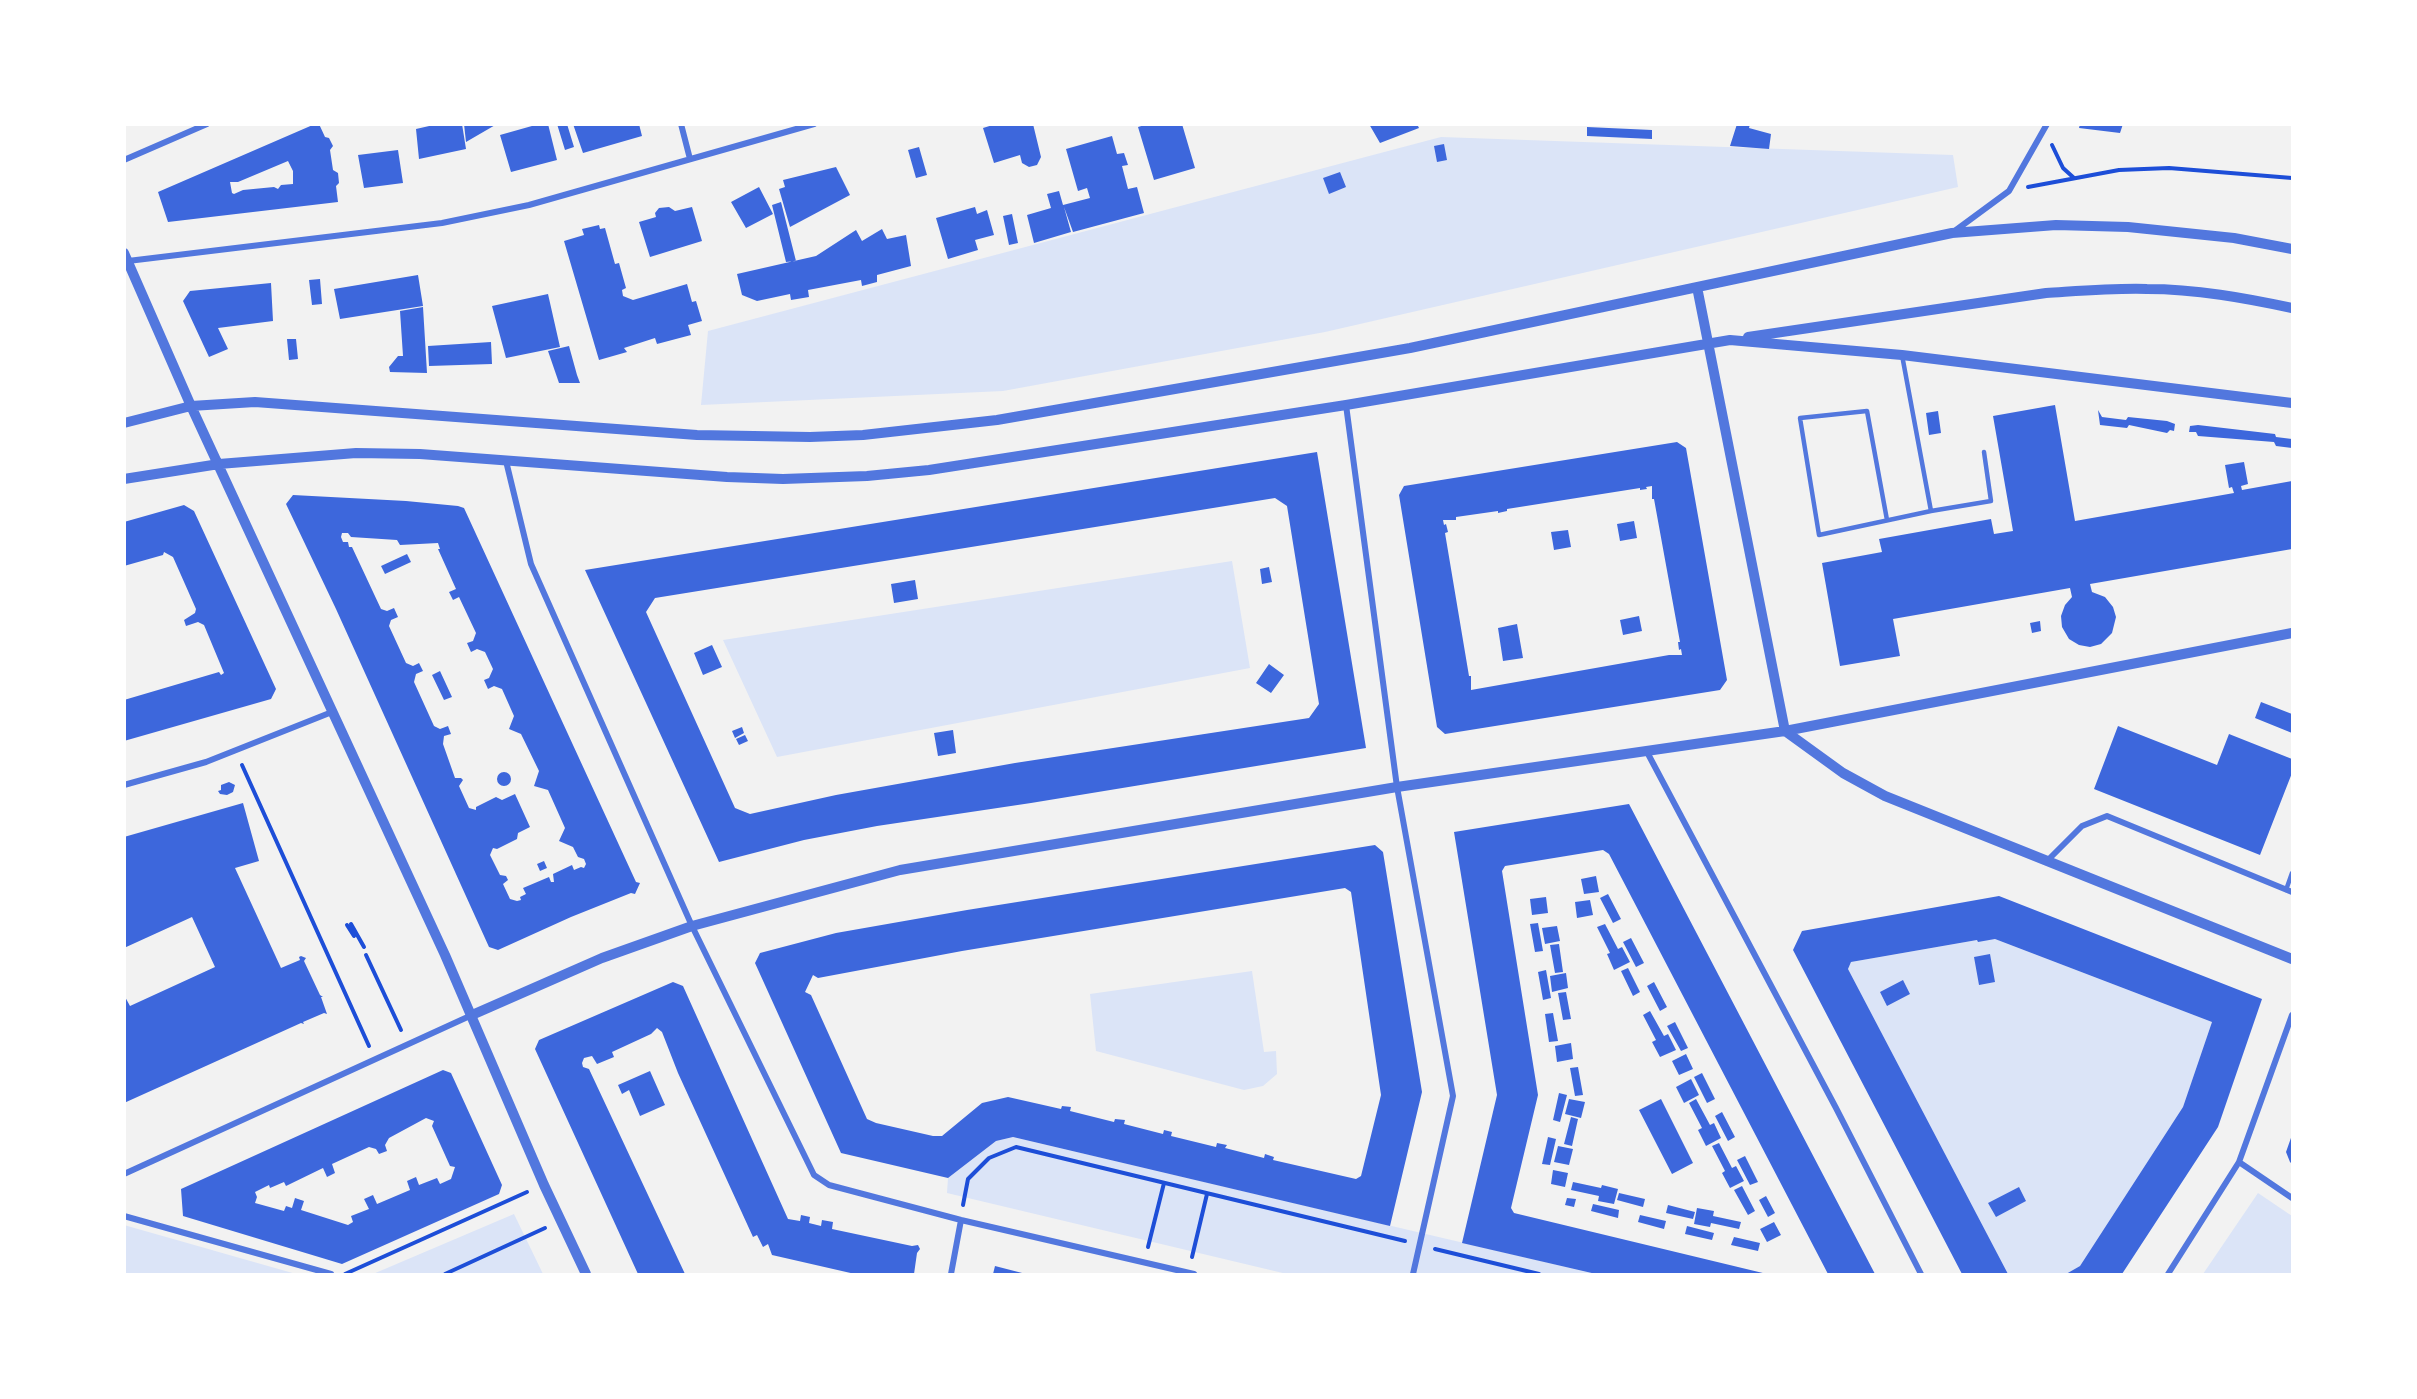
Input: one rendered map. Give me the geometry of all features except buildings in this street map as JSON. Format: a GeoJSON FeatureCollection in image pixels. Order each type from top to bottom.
{"type":"FeatureCollection","features":[{"type":"Feature","properties":{"kind":"street"},"geometry":{"type":"LineString","coordinates":[[124,159],[207,124]]}},
{"type":"Feature","properties":{"kind":"street"},"geometry":{"type":"LineString","coordinates":[[681,124],[690,159]]}},
{"type":"Feature","properties":{"kind":"street"},"geometry":{"type":"LineString","coordinates":[[586,1275],[544,1185],[472,1016],[219,464],[190,406],[126,257],[442,223],[529,205],[814,124]]}},
{"type":"Feature","properties":{"kind":"street"},"geometry":{"type":"LineString","coordinates":[[1952,233],[2009,191],[2047,127]]}},
{"type":"Feature","properties":{"kind":"street"},"geometry":{"type":"LineString","coordinates":[[124,423],[190,406],[255,402],[697,435],[810,437],[863,435],[997,420],[1398,350],[1952,233],[2018,226],[2097,226],[2185,231],[2292,249]]}},
{"type":"Feature","properties":{"kind":"street"},"geometry":{"type":"LineString","coordinates":[[1697,286],[1706,343],[1785,731],[1843,773],[1885,796],[2292,959]]}},
{"type":"Feature","properties":{"kind":"street"},"geometry":{"type":"LineString","coordinates":[[124,479],[219,464],[356,453],[728,477],[783,479],[867,477],[928,470],[1346,405],[1706,343],[2046,293],[2147,289],[2198,292],[2292,308]]}},
{"type":"Feature","properties":{"kind":"street"},"geometry":{"type":"LineString","coordinates":[[1730,340],[1902,355],[2292,403]]}},
{"type":"Feature","properties":{"kind":"street"},"geometry":{"type":"LineString","coordinates":[[1346,405],[1397,787],[1453,1095],[1413,1275]]}},
{"type":"Feature","properties":{"kind":"street"},"geometry":{"type":"LineString","coordinates":[[506,461],[531,564],[692,927],[814,1175],[829,1185],[961,1220],[1191,1274]]}},
{"type":"Feature","properties":{"kind":"street"},"geometry":{"type":"LineString","coordinates":[[124,1174],[602,958],[692,927],[900,870],[1397,787],[1785,731],[2292,633]]}},
{"type":"Feature","properties":{"kind":"street"},"geometry":{"type":"LineString","coordinates":[[124,785],[206,762],[332,712]]}},
{"type":"Feature","properties":{"kind":"street"},"geometry":{"type":"LineString","coordinates":[[1647,752],[1825,1087],[1921,1275]]}},
{"type":"Feature","properties":{"kind":"street"},"geometry":{"type":"LineString","coordinates":[[2048,860],[2082,826],[2107,816],[2289,891]]}},
{"type":"Feature","properties":{"kind":"street"},"geometry":{"type":"LineString","coordinates":[[2168,1275],[2239,1162],[2292,1016]]}},
{"type":"Feature","properties":{"kind":"street"},"geometry":{"type":"LineString","coordinates":[[2239,1162],[2292,1197]]}},
{"type":"Feature","properties":{"kind":"street"},"geometry":{"type":"LineString","coordinates":[[124,1216],[331,1275]]}},
{"type":"Feature","properties":{"kind":"street"},"geometry":{"type":"LineString","coordinates":[[951,1275],[961,1220]]}},
{"type":"Feature","properties":{"kind":"lane"},"geometry":{"type":"LineString","coordinates":[[1902,355],[1931,511]]}},
{"type":"Feature","properties":{"kind":"lane"},"geometry":{"type":"LineString","coordinates":[[1887,520],[1867,411],[1800,418],[1819,535],[1931,511],[1991,501],[1984,452]]}},
{"type":"Feature","properties":{"kind":"lane"},"geometry":{"type":"LineString","coordinates":[[2289,891],[2292,873]]}},
{"type":"Feature","properties":{"kind":"path"},"geometry":{"type":"LineString","coordinates":[[2047,127],[2063,168],[2074,178]]}},
{"type":"Feature","properties":{"kind":"path"},"geometry":{"type":"LineString","coordinates":[[2009,191],[2119,170],[2169,168],[2292,177]]}},
{"type":"Feature","properties":{"kind":"path"},"geometry":{"type":"LineString","coordinates":[[236,751],[375,1059]]}},
{"type":"Feature","properties":{"kind":"path"},"geometry":{"type":"LineString","coordinates":[[354,936],[349,925],[364,947]]}},
{"type":"Feature","properties":{"kind":"path"},"geometry":{"type":"LineString","coordinates":[[366,955],[407,1045]]}},
{"type":"Feature","properties":{"kind":"path"},"geometry":{"type":"LineString","coordinates":[[961,1220],[968,1179],[989,1158],[1016,1147],[1539,1275]]}},
{"type":"Feature","properties":{"kind":"path"},"geometry":{"type":"LineString","coordinates":[[1145,1263],[1164,1183]]}},
{"type":"Feature","properties":{"kind":"path"},"geometry":{"type":"LineString","coordinates":[[344,1275],[544,1185]]}},
{"type":"Feature","properties":{"kind":"path"},"geometry":{"type":"LineString","coordinates":[[1191,1274],[1207,1194]]}},
{"type":"Feature","properties":{"kind":"path"},"geometry":{"type":"LineString","coordinates":[[445,1275],[560,1220]]}},
{"type":"Feature","properties":{"kind":"shaded area"},"geometry":{"type":"Polygon","coordinates":[[[1441,137],[1953,155],[1958,187],[1325,332],[1003,391],[701,405],[708,331],[1441,137]]]}},
{"type":"Feature","properties":{"kind":"shaded area"},"geometry":{"type":"Polygon","coordinates":[[[1232,561],[1250,668],[777,757],[723,640],[1232,561]]]}},
{"type":"Feature","properties":{"kind":"shaded area"},"geometry":{"type":"Polygon","coordinates":[[[1995,939],[2212,1022],[2183,1107],[2080,1266],[2066,1274],[2008,1274],[1848,969],[1851,962],[1977,940],[1995,939]]]}},
{"type":"Feature","properties":{"kind":"shaded area"},"geometry":{"type":"Polygon","coordinates":[[[1252,971],[1264,1052],[1276,1051],[1277,1074],[1263,1086],[1244,1090],[1096,1051],[1090,994],[1252,971]]]}},
{"type":"Feature","properties":{"kind":"shaded area"},"geometry":{"type":"Polygon","coordinates":[[[1013,1137],[1596,1274],[1287,1274],[947,1193],[948,1178],[996,1141],[1013,1137]]]}},
{"type":"Feature","properties":{"kind":"shaded area"},"geometry":{"type":"Polygon","coordinates":[[[2258,1193],[2292,1216],[2292,1274],[2203,1274],[2258,1193]]]}},
{"type":"Feature","properties":{"kind":"shaded area"},"geometry":{"type":"Polygon","coordinates":[[[514,1214],[543,1274],[373,1274],[514,1214]]]}},
{"type":"Feature","properties":{"kind":"shaded area"},"geometry":{"type":"Polygon","coordinates":[[[124,1225],[296,1274],[125,1274],[124,1225]]]}}]}
